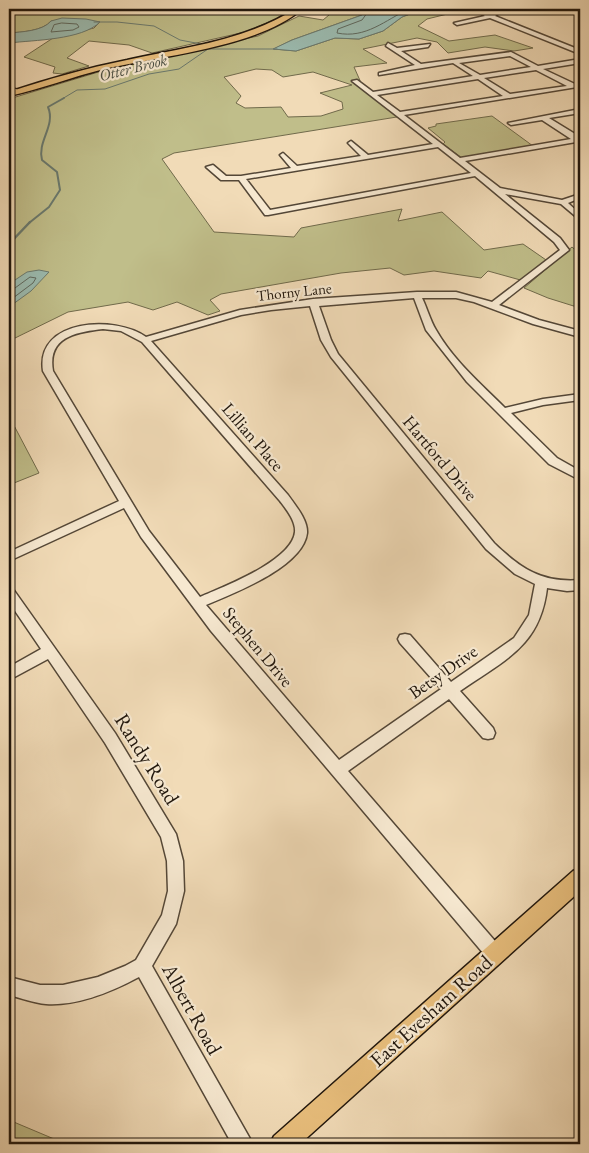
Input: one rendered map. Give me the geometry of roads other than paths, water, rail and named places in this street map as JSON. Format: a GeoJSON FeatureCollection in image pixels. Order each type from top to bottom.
{"type":"FeatureCollection","features":[{"type":"Feature","properties":{"kind":"main road"},"geometry":{"type":"LineString","coordinates":[[11,91],[84,71],[246,35],[282,21],[299,9]]}},
{"type":"Feature","properties":{"kind":"main road","name":"East Evesham Road"},"geometry":{"type":"LineString","coordinates":[[282,1144],[580,878]]}},
{"type":"Feature","properties":{"kind":"street"},"geometry":{"type":"LineString","coordinates":[[457,23],[492,16],[502,9]]}},
{"type":"Feature","properties":{"kind":"street"},"geometry":{"type":"LineString","coordinates":[[483,13],[580,52]]}},
{"type":"Feature","properties":{"kind":"street"},"geometry":{"type":"LineString","coordinates":[[514,31],[538,26]]}},
{"type":"Feature","properties":{"kind":"street"},"geometry":{"type":"LineString","coordinates":[[388,45],[420,66]]}},
{"type":"Feature","properties":{"kind":"street"},"geometry":{"type":"LineString","coordinates":[[396,50],[428,45]]}},
{"type":"Feature","properties":{"kind":"street"},"geometry":{"type":"LineString","coordinates":[[381,74],[420,66],[511,54],[572,86]]}},
{"type":"Feature","properties":{"kind":"street"},"geometry":{"type":"LineString","coordinates":[[453,61],[510,96]]}},
{"type":"Feature","properties":{"kind":"street"},"geometry":{"type":"LineString","coordinates":[[373,94],[542,69],[580,61]]}},
{"type":"Feature","properties":{"kind":"street"},"geometry":{"type":"LineString","coordinates":[[354,81],[498,190],[557,240],[565,250],[494,305]]}},
{"type":"Feature","properties":{"kind":"street"},"geometry":{"type":"LineString","coordinates":[[399,114],[580,85]]}},
{"type":"Feature","properties":{"kind":"street"},"geometry":{"type":"LineString","coordinates":[[511,123],[580,111]]}},
{"type":"Feature","properties":{"kind":"street"},"geometry":{"type":"LineString","coordinates":[[544,118],[579,140]]}},
{"type":"Feature","properties":{"kind":"street"},"geometry":{"type":"LineString","coordinates":[[459,160],[579,140]]}},
{"type":"Feature","properties":{"kind":"street"},"geometry":{"type":"LineString","coordinates":[[352,143],[366,157]]}},
{"type":"Feature","properties":{"kind":"street"},"geometry":{"type":"LineString","coordinates":[[210,167],[224,178],[241,178],[439,145]]}},
{"type":"Feature","properties":{"kind":"street"},"geometry":{"type":"LineString","coordinates":[[282,155],[295,168]]}},
{"type":"Feature","properties":{"kind":"street"},"geometry":{"type":"LineString","coordinates":[[241,178],[268,213],[476,174]]}},
{"type":"Feature","properties":{"kind":"street"},"geometry":{"type":"LineString","coordinates":[[498,190],[563,202],[580,196]]}},
{"type":"Feature","properties":{"kind":"street"},"geometry":{"type":"LineString","coordinates":[[563,202],[580,218]]}},
{"type":"Feature","properties":{"kind":"street"},"geometry":{"type":"LineString","coordinates":[[417,295],[431,330],[447,352],[503,412],[553,461],[580,476]]}},
{"type":"Feature","properties":{"kind":"street","name":"Thorny Lane"},"geometry":{"type":"LineString","coordinates":[[145,340],[240,313],[271,307],[313,302],[417,295],[450,295],[494,305],[536,322],[580,334]]}},
{"type":"Feature","properties":{"kind":"street","name":"Hartford Drive"},"geometry":{"type":"LineString","coordinates":[[313,302],[326,340],[334,355],[490,546],[508,564],[541,583],[555,587],[580,585]]}},
{"type":"Feature","properties":{"kind":"street","name":"Lillian Place"},"geometry":{"type":"LineString","coordinates":[[61,338],[85,329],[111,327],[134,332],[145,340],[284,498],[299,522],[301,534],[297,544],[283,560],[265,571],[198,603]]}},
{"type":"Feature","properties":{"kind":"street","name":"Stephen Drive"},"geometry":{"type":"LineString","coordinates":[[61,338],[50,346],[47,352],[48,370],[146,534],[198,603],[494,954]]}},
{"type":"Feature","properties":{"kind":"street"},"geometry":{"type":"LineString","coordinates":[[503,412],[551,400],[580,397]]}},
{"type":"Feature","properties":{"kind":"street"},"geometry":{"type":"LineString","coordinates":[[9,557],[127,502]]}},
{"type":"Feature","properties":{"kind":"street","name":"Betsy Drive"},"geometry":{"type":"LineString","coordinates":[[337,770],[519,642],[532,626],[539,603],[541,583]]}},
{"type":"Feature","properties":{"kind":"street","name":"Randy Road"},"geometry":{"type":"LineString","coordinates":[[9,592],[110,738],[168,834],[175,861],[176,891],[170,918],[142,966]]}},
{"type":"Feature","properties":{"kind":"street"},"geometry":{"type":"LineString","coordinates":[[405,639],[488,733]]}},
{"type":"Feature","properties":{"kind":"street"},"geometry":{"type":"LineString","coordinates":[[9,674],[49,651]]}},
{"type":"Feature","properties":{"kind":"street","name":"Albert Road"},"geometry":{"type":"LineString","coordinates":[[9,986],[50,995],[88,990],[117,980],[142,966],[243,1144]]}},
{"type":"Feature","properties":{"kind":"water"},"geometry":{"type":"Polygon","coordinates":[[[366,9],[423,9],[402,17],[383,31],[359,39],[335,38],[296,51],[273,49],[292,40],[362,15],[366,9]]]}},
{"type":"Feature","properties":{"kind":"water"},"geometry":{"type":"Polygon","coordinates":[[[62,18],[86,19],[100,22],[92,28],[70,36],[9,43],[9,33],[37,29],[51,21],[62,18]]]}},
{"type":"Feature","properties":{"kind":"water"},"geometry":{"type":"Polygon","coordinates":[[[39,270],[49,272],[31,291],[9,307],[9,284],[27,272],[39,270]]]}},
{"type":"Feature","properties":{"kind":"waterway"},"geometry":{"type":"LineString","coordinates":[[94,22],[117,22],[154,26],[180,40],[201,44],[208,49]]}},
{"type":"Feature","properties":{"kind":"waterway","name":"Otter Brook"},"geometry":{"type":"LineString","coordinates":[[62,99],[77,90],[105,89],[149,74],[179,69],[208,49]]}},
{"type":"Feature","properties":{"kind":"waterway"},"geometry":{"type":"LineString","coordinates":[[208,49],[277,49]]}},
{"type":"Feature","properties":{"kind":"waterway","name":"Otter Brook"},"geometry":{"type":"LineString","coordinates":[[29,223],[49,207],[60,190],[57,172],[42,160],[41,153],[50,121],[48,107],[64,98]]}},
{"type":"Feature","properties":{"kind":"waterway","name":"Otter Brook"},"geometry":{"type":"LineString","coordinates":[[9,244],[29,223]]}}]}
